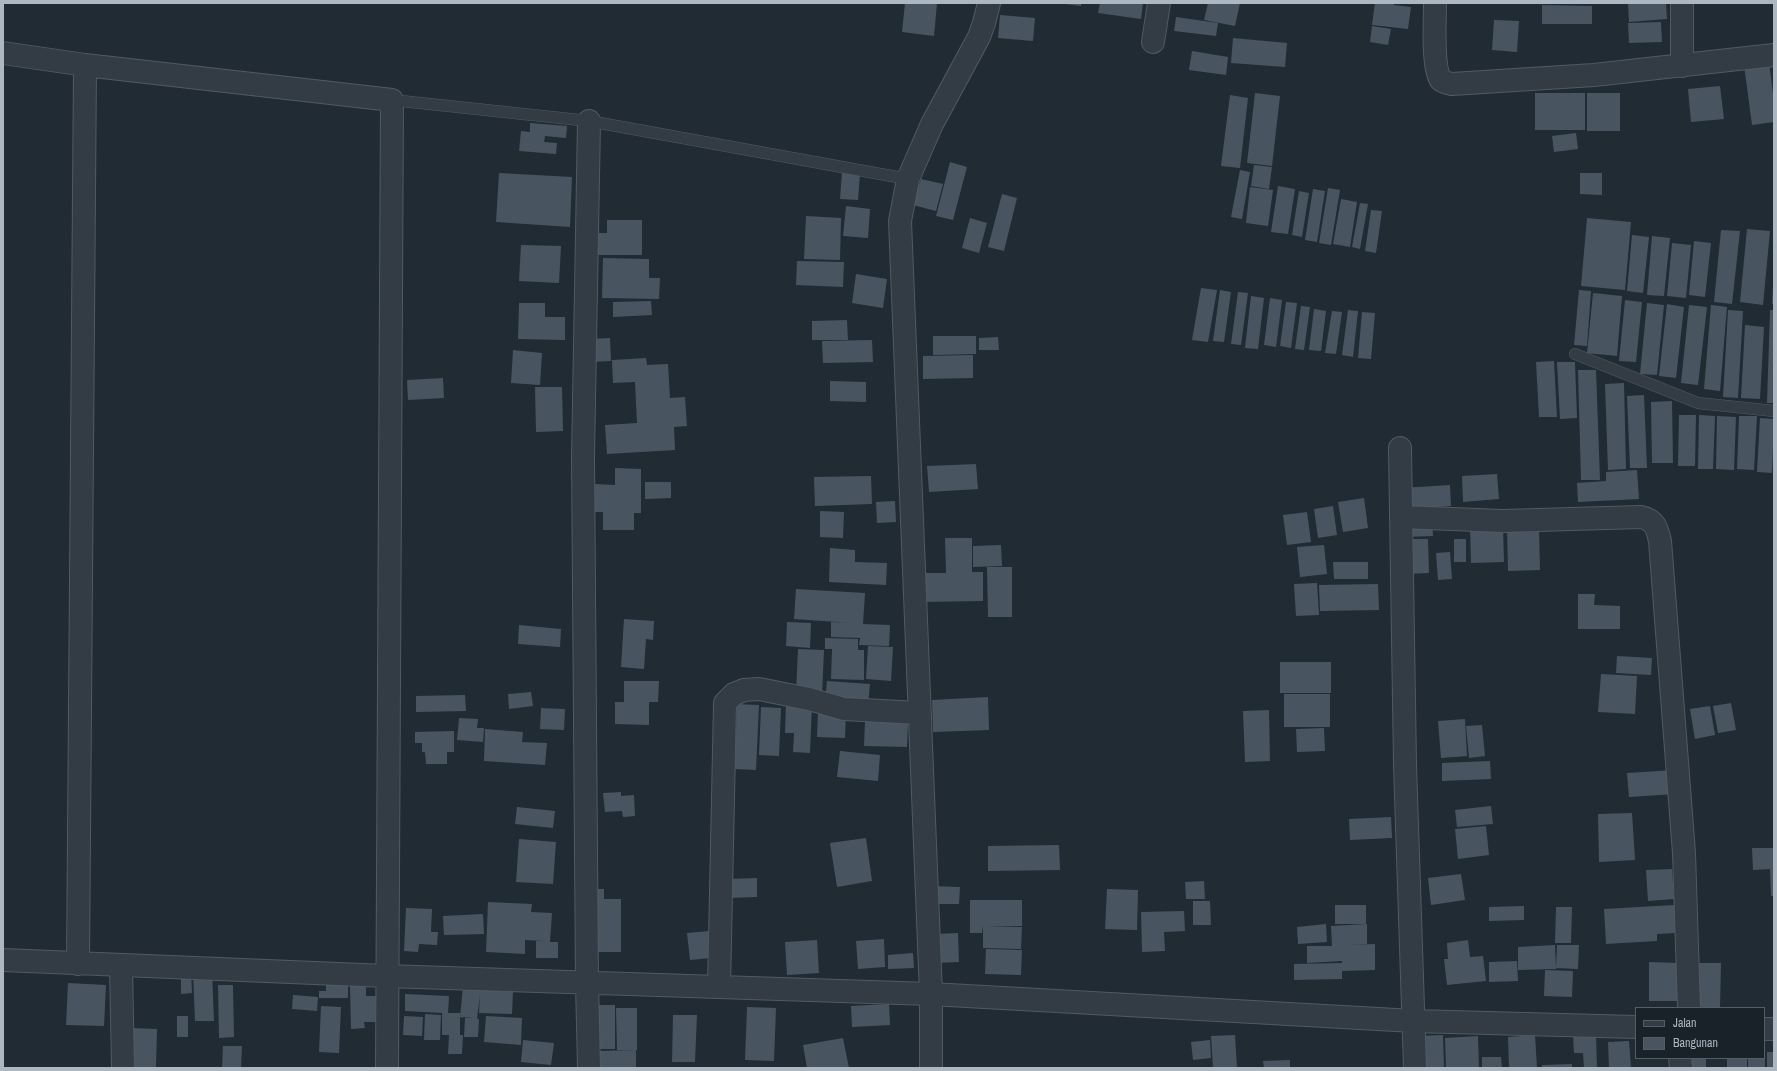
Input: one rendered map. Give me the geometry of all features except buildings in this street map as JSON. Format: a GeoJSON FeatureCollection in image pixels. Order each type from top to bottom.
{"type":"FeatureCollection","features":[{"type":"Feature","properties":{"kind":"street"},"geometry":{"type":"LineString","coordinates":[[931,1068],[931,994],[900,221],[908,179],[932,124],[979,37],[989,3]]}},
{"type":"Feature","properties":{"kind":"street"},"geometry":{"type":"LineString","coordinates":[[1154,42],[1159,3]]}},
{"type":"Feature","properties":{"kind":"street"},"geometry":{"type":"LineString","coordinates":[[1435,3],[1436,67],[1438,74],[1445,83],[1452,84],[1594,75],[1774,55]]}},
{"type":"Feature","properties":{"kind":"street"},"geometry":{"type":"LineString","coordinates":[[1682,3],[1682,66]]}},
{"type":"Feature","properties":{"kind":"street"},"geometry":{"type":"LineString","coordinates":[[3,53],[85,65],[392,100],[386,976],[387,1068]]}},
{"type":"Feature","properties":{"kind":"street"},"geometry":{"type":"LineString","coordinates":[[78,964],[85,65]]}},
{"type":"Feature","properties":{"kind":"street"},"geometry":{"type":"LineString","coordinates":[[589,1068],[583,457],[590,121]]}},
{"type":"Feature","properties":{"kind":"street"},"geometry":{"type":"LineString","coordinates":[[1400,448],[1405,758],[1415,1068]]}},
{"type":"Feature","properties":{"kind":"street"},"geometry":{"type":"LineString","coordinates":[[1401,517],[1503,521],[1641,517],[1649,518],[1655,523],[1660,541],[1684,853],[1689,1007]]}},
{"type":"Feature","properties":{"kind":"street"},"geometry":{"type":"LineString","coordinates":[[719,988],[725,703],[734,694],[744,690],[759,689],[810,699],[844,709],[919,713]]}},
{"type":"Feature","properties":{"kind":"street"},"geometry":{"type":"LineString","coordinates":[[3,960],[587,984],[931,994],[1414,1022],[1635,1026]]}},
{"type":"Feature","properties":{"kind":"street"},"geometry":{"type":"LineString","coordinates":[[121,966],[123,1068]]}},
{"type":"Feature","properties":{"kind":"lane"},"geometry":{"type":"LineString","coordinates":[[392,100],[590,121],[908,179]]}},
{"type":"Feature","properties":{"kind":"lane"},"geometry":{"type":"LineString","coordinates":[[1575,354],[1698,403],[1774,410]]}}]}
